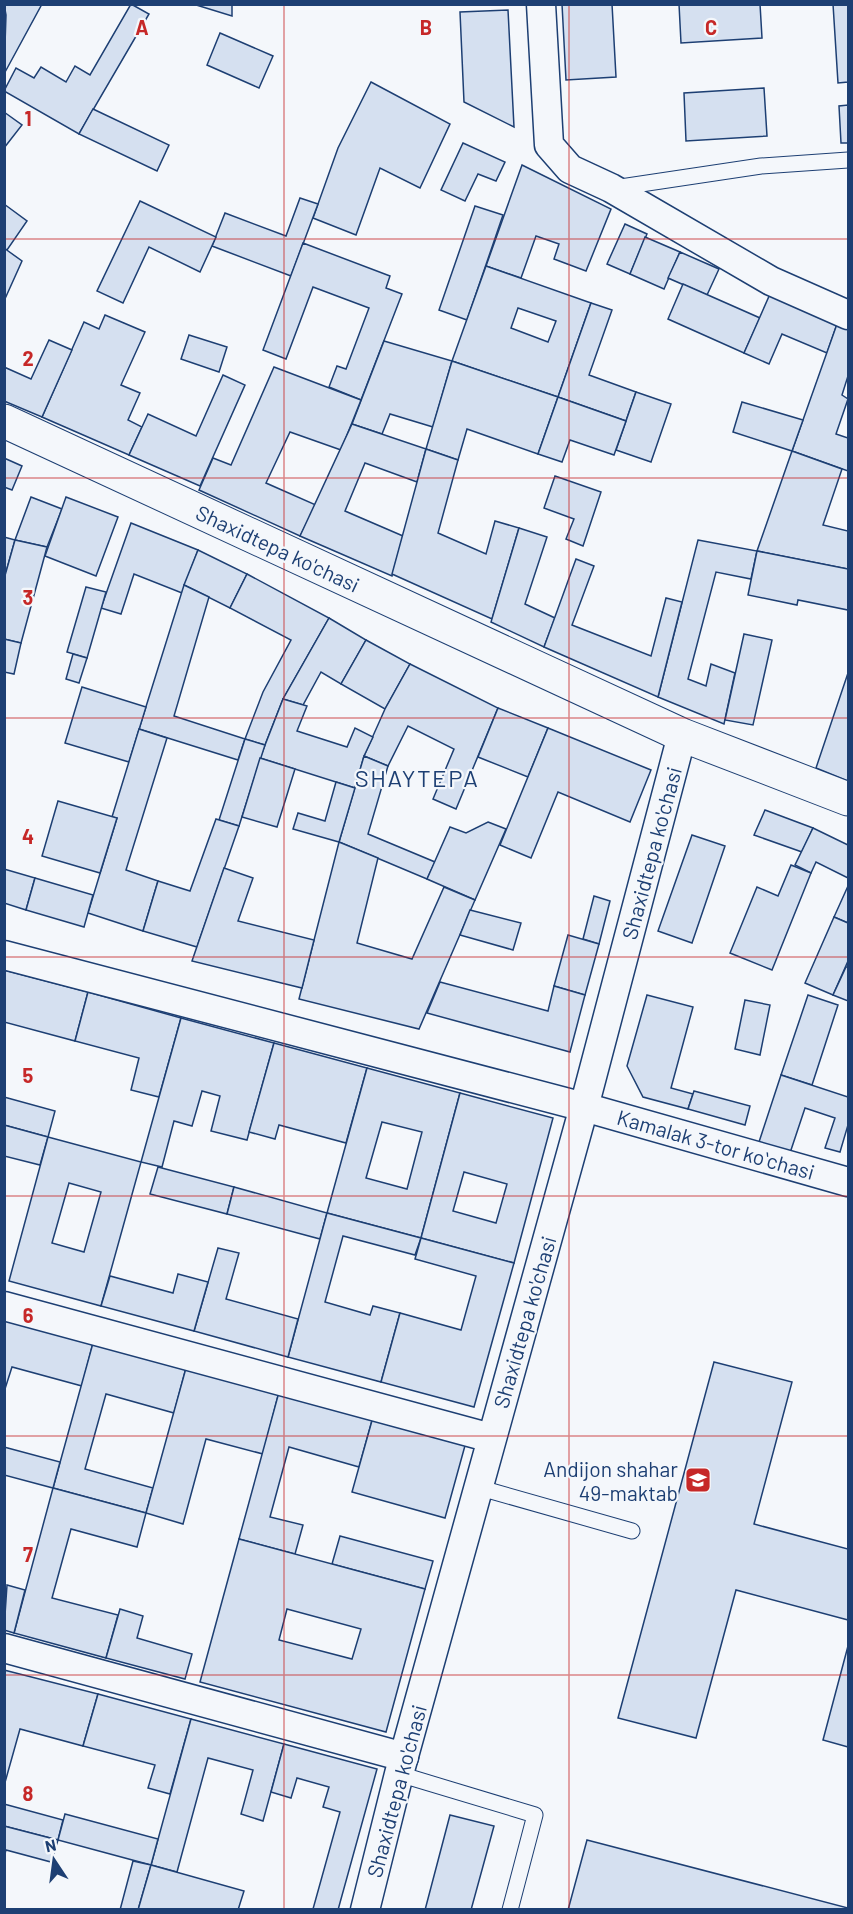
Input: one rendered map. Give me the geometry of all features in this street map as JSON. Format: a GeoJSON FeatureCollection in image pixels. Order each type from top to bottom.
{"type":"FeatureCollection","features":[{"type":"Feature","properties":{"kind":"street"},"geometry":{"type":"LineString","coordinates":[[541,4],[549,145],[570,169],[611,188],[771,281],[849,315]]}},
{"type":"Feature","properties":{"kind":"street","name":"Shaxidtepa ko'chasi"},"geometry":{"type":"LineString","coordinates":[[4,421],[682,735],[849,799]]}},
{"type":"Feature","properties":{"kind":"street","name":"Shaxidtepa ko'chasi"},"geometry":{"type":"LineString","coordinates":[[365,1910],[401,1766],[584,1107],[682,735]]}},
{"type":"Feature","properties":{"kind":"street","name":"Kamalak 3-tor koʻchasi"},"geometry":{"type":"LineString","coordinates":[[4,955],[584,1107],[849,1182]]}},
{"type":"Feature","properties":{"kind":"street"},"geometry":{"type":"LineString","coordinates":[[4,1306],[491,1438]]}},
{"type":"Feature","properties":{"kind":"street"},"geometry":{"type":"LineString","coordinates":[[4,1648],[401,1766]]}},
{"type":"Feature","properties":{"kind":"lane"},"geometry":{"type":"LineString","coordinates":[[611,188],[761,166],[849,160]]}},
{"type":"Feature","properties":{"kind":"lane"},"geometry":{"type":"LineString","coordinates":[[477,1487],[632,1531]]}},
{"type":"Feature","properties":{"kind":"lane"},"geometry":{"type":"LineString","coordinates":[[401,1766],[536,1815],[510,1910]]}},
{"type":"Feature","properties":{"kind":"building"},"geometry":{"type":"Polygon","coordinates":[[[4,4],[42,4],[4,74],[6,15],[4,4]]]}},
{"type":"Feature","properties":{"kind":"building"},"geometry":{"type":"Polygon","coordinates":[[[131,4],[149,14],[79,134],[4,91],[16,68],[34,78],[41,67],[66,82],[75,66],[90,75],[131,4]]]}},
{"type":"Feature","properties":{"kind":"building"},"geometry":{"type":"Polygon","coordinates":[[[193,4],[232,4],[232,16],[193,4]]]}},
{"type":"Feature","properties":{"kind":"building"},"geometry":{"type":"Polygon","coordinates":[[[562,4],[612,4],[616,77],[566,80],[562,4]]]}},
{"type":"Feature","properties":{"kind":"building"},"geometry":{"type":"Polygon","coordinates":[[[679,4],[760,4],[762,38],[681,43],[679,4]]]}},
{"type":"Feature","properties":{"kind":"building"},"geometry":{"type":"Polygon","coordinates":[[[833,4],[848,4],[848,82],[838,83],[833,4]]]}},
{"type":"Feature","properties":{"kind":"building"},"geometry":{"type":"Polygon","coordinates":[[[508,10],[514,127],[464,102],[460,12],[508,10]]]}},
{"type":"Feature","properties":{"kind":"building"},"geometry":{"type":"Polygon","coordinates":[[[220,33],[273,56],[259,88],[207,65],[220,33]]]}},
{"type":"Feature","properties":{"kind":"building"},"geometry":{"type":"Polygon","coordinates":[[[371,82],[450,124],[420,188],[380,168],[356,235],[313,218],[338,148],[371,82]]]}},
{"type":"Feature","properties":{"kind":"building"},"geometry":{"type":"Polygon","coordinates":[[[764,88],[767,136],[686,141],[684,93],[764,88]]]}},
{"type":"Feature","properties":{"kind":"building"},"geometry":{"type":"Polygon","coordinates":[[[848,105],[848,143],[841,143],[839,106],[848,105]]]}},
{"type":"Feature","properties":{"kind":"building"},"geometry":{"type":"Polygon","coordinates":[[[93,109],[169,145],[157,171],[79,134],[93,109]]]}},
{"type":"Feature","properties":{"kind":"building"},"geometry":{"type":"Polygon","coordinates":[[[4,112],[22,125],[4,148],[4,112]]]}},
{"type":"Feature","properties":{"kind":"building"},"geometry":{"type":"Polygon","coordinates":[[[463,143],[505,162],[496,181],[478,174],[465,201],[441,190],[463,143]]]}},
{"type":"Feature","properties":{"kind":"building"},"geometry":{"type":"Polygon","coordinates":[[[522,165],[611,209],[586,271],[554,259],[559,244],[536,236],[521,278],[486,266],[522,165]]]}},
{"type":"Feature","properties":{"kind":"building"},"geometry":{"type":"Polygon","coordinates":[[[300,198],[318,204],[291,276],[212,246],[225,213],[286,236],[300,198]]]}},
{"type":"Feature","properties":{"kind":"building"},"geometry":{"type":"Polygon","coordinates":[[[140,201],[216,237],[200,272],[149,247],[123,303],[97,291],[140,201]]]}},
{"type":"Feature","properties":{"kind":"building"},"geometry":{"type":"Polygon","coordinates":[[[4,204],[27,221],[7,250],[4,248],[4,204]]]}},
{"type":"Feature","properties":{"kind":"building"},"geometry":{"type":"Polygon","coordinates":[[[475,206],[503,215],[467,320],[439,310],[475,206]]]}},
{"type":"Feature","properties":{"kind":"building"},"geometry":{"type":"Polygon","coordinates":[[[625,224],[647,234],[630,274],[607,264],[625,224]]]}},
{"type":"Feature","properties":{"kind":"building"},"geometry":{"type":"Polygon","coordinates":[[[645,237],[680,252],[664,289],[630,274],[645,237]]]}},
{"type":"Feature","properties":{"kind":"building"},"geometry":{"type":"Polygon","coordinates":[[[303,243],[390,276],[386,288],[402,294],[361,400],[329,387],[337,366],[346,369],[369,308],[313,287],[286,359],[263,350],[303,243]]]}},
{"type":"Feature","properties":{"kind":"building"},"geometry":{"type":"Polygon","coordinates":[[[4,248],[22,261],[4,301],[4,248]]]}},
{"type":"Feature","properties":{"kind":"building"},"geometry":{"type":"Polygon","coordinates":[[[680,252],[719,269],[707,295],[668,278],[680,252]]]}},
{"type":"Feature","properties":{"kind":"building"},"geometry":{"type":"Polygon","coordinates":[[[486,266],[591,303],[558,397],[452,361],[486,266]],[[518,308],[511,328],[548,342],[556,321],[518,308]]]}},
{"type":"Feature","properties":{"kind":"building"},"geometry":{"type":"Polygon","coordinates":[[[683,284],[760,318],[744,353],[668,319],[683,284]]]}},
{"type":"Feature","properties":{"kind":"building"},"geometry":{"type":"Polygon","coordinates":[[[770,294],[837,324],[827,353],[782,334],[769,364],[744,353],[770,294]]]}},
{"type":"Feature","properties":{"kind":"building"},"geometry":{"type":"Polygon","coordinates":[[[591,303],[612,310],[589,375],[636,392],[626,421],[558,397],[591,303]]]}},
{"type":"Feature","properties":{"kind":"building"},"geometry":{"type":"Polygon","coordinates":[[[105,315],[145,332],[121,385],[140,393],[128,420],[142,427],[129,455],[42,417],[84,322],[99,329],[105,315]]]}},
{"type":"Feature","properties":{"kind":"building"},"geometry":{"type":"Polygon","coordinates":[[[837,324],[848,329],[848,376],[842,395],[848,399],[836,434],[848,438],[848,471],[792,451],[837,324]]]}},
{"type":"Feature","properties":{"kind":"building"},"geometry":{"type":"Polygon","coordinates":[[[189,335],[227,347],[219,372],[181,359],[189,335]]]}},
{"type":"Feature","properties":{"kind":"building"},"geometry":{"type":"Polygon","coordinates":[[[49,340],[72,350],[42,417],[4,401],[4,367],[31,379],[49,340]]]}},
{"type":"Feature","properties":{"kind":"building"},"geometry":{"type":"Polygon","coordinates":[[[384,341],[452,361],[433,427],[390,414],[382,434],[352,424],[384,341]]]}},
{"type":"Feature","properties":{"kind":"building"},"geometry":{"type":"Polygon","coordinates":[[[452,361],[558,397],[538,454],[467,429],[458,460],[426,449],[452,361]]]}},
{"type":"Feature","properties":{"kind":"building"},"geometry":{"type":"Polygon","coordinates":[[[274,367],[361,400],[341,450],[290,432],[266,483],[316,505],[300,536],[199,490],[213,458],[231,465],[274,367]]]}},
{"type":"Feature","properties":{"kind":"building"},"geometry":{"type":"Polygon","coordinates":[[[223,375],[245,385],[200,486],[129,455],[148,414],[196,436],[223,375]]]}},
{"type":"Feature","properties":{"kind":"building"},"geometry":{"type":"Polygon","coordinates":[[[636,392],[671,404],[651,462],[616,450],[636,392]]]}},
{"type":"Feature","properties":{"kind":"building"},"geometry":{"type":"Polygon","coordinates":[[[558,397],[626,421],[614,455],[570,440],[562,462],[538,454],[558,397]]]}},
{"type":"Feature","properties":{"kind":"building"},"geometry":{"type":"Polygon","coordinates":[[[742,402],[803,420],[792,451],[733,432],[742,402]]]}},
{"type":"Feature","properties":{"kind":"building"},"geometry":{"type":"Polygon","coordinates":[[[352,424],[426,449],[417,482],[365,463],[345,511],[403,536],[392,576],[300,536],[352,424]]]}},
{"type":"Feature","properties":{"kind":"building"},"geometry":{"type":"Polygon","coordinates":[[[426,449],[458,460],[438,533],[486,554],[495,521],[519,528],[492,619],[392,574],[426,449]]]}},
{"type":"Feature","properties":{"kind":"building"},"geometry":{"type":"Polygon","coordinates":[[[792,451],[842,469],[823,525],[848,531],[848,569],[757,551],[792,451]]]}},
{"type":"Feature","properties":{"kind":"building"},"geometry":{"type":"Polygon","coordinates":[[[4,458],[22,466],[12,490],[4,487],[4,458]]]}},
{"type":"Feature","properties":{"kind":"building"},"geometry":{"type":"Polygon","coordinates":[[[555,476],[601,492],[583,546],[566,539],[574,519],[544,508],[555,476]]]}},
{"type":"Feature","properties":{"kind":"building"},"geometry":{"type":"Polygon","coordinates":[[[31,497],[62,509],[47,547],[15,540],[31,497]]]}},
{"type":"Feature","properties":{"kind":"building"},"geometry":{"type":"Polygon","coordinates":[[[66,497],[118,517],[96,576],[45,556],[66,497]]]}},
{"type":"Feature","properties":{"kind":"building"},"geometry":{"type":"Polygon","coordinates":[[[131,523],[198,550],[182,593],[134,574],[121,614],[101,608],[131,523]]]}},
{"type":"Feature","properties":{"kind":"building"},"geometry":{"type":"Polygon","coordinates":[[[519,528],[547,537],[525,604],[555,618],[544,647],[491,622],[519,528]]]}},
{"type":"Feature","properties":{"kind":"building"},"geometry":{"type":"Polygon","coordinates":[[[4,537],[15,540],[4,579],[4,537]]]}},
{"type":"Feature","properties":{"kind":"building"},"geometry":{"type":"Polygon","coordinates":[[[15,540],[47,547],[21,643],[4,639],[4,579],[15,540]]]}},
{"type":"Feature","properties":{"kind":"building"},"geometry":{"type":"Polygon","coordinates":[[[698,540],[757,551],[751,579],[716,572],[688,679],[706,686],[711,664],[735,673],[724,724],[658,697],[698,540]]]}},
{"type":"Feature","properties":{"kind":"building"},"geometry":{"type":"Polygon","coordinates":[[[198,550],[247,574],[230,608],[184,585],[198,550]]]}},
{"type":"Feature","properties":{"kind":"building"},"geometry":{"type":"Polygon","coordinates":[[[757,551],[848,569],[848,610],[798,600],[797,605],[748,595],[757,551]]]}},
{"type":"Feature","properties":{"kind":"building"},"geometry":{"type":"Polygon","coordinates":[[[576,559],[594,566],[572,625],[651,656],[666,598],[682,602],[658,697],[544,647],[576,559]]]}},
{"type":"Feature","properties":{"kind":"building"},"geometry":{"type":"Polygon","coordinates":[[[247,574],[329,618],[283,699],[265,745],[245,739],[263,692],[291,640],[230,608],[247,574]]]}},
{"type":"Feature","properties":{"kind":"building"},"geometry":{"type":"Polygon","coordinates":[[[184,585],[209,597],[174,716],[245,739],[238,760],[139,729],[184,585]]]}},
{"type":"Feature","properties":{"kind":"building"},"geometry":{"type":"Polygon","coordinates":[[[86,587],[106,592],[87,658],[67,652],[86,587]]]}},
{"type":"Feature","properties":{"kind":"building"},"geometry":{"type":"Polygon","coordinates":[[[329,618],[366,640],[341,684],[321,672],[303,705],[283,699],[329,618]]]}},
{"type":"Feature","properties":{"kind":"building"},"geometry":{"type":"Polygon","coordinates":[[[744,634],[772,640],[753,725],[725,720],[744,634]]]}},
{"type":"Feature","properties":{"kind":"building"},"geometry":{"type":"Polygon","coordinates":[[[4,639],[21,643],[14,674],[4,672],[4,639]]]}},
{"type":"Feature","properties":{"kind":"building"},"geometry":{"type":"Polygon","coordinates":[[[366,640],[410,664],[385,709],[341,684],[366,640]]]}},
{"type":"Feature","properties":{"kind":"building"},"geometry":{"type":"Polygon","coordinates":[[[73,654],[87,658],[79,683],[66,679],[73,654]]]}},
{"type":"Feature","properties":{"kind":"building"},"geometry":{"type":"Polygon","coordinates":[[[410,664],[498,708],[456,809],[433,799],[454,749],[408,726],[388,766],[364,756],[385,709],[410,664]]]}},
{"type":"Feature","properties":{"kind":"building"},"geometry":{"type":"Polygon","coordinates":[[[848,673],[848,781],[816,768],[848,673]]]}},
{"type":"Feature","properties":{"kind":"building"},"geometry":{"type":"Polygon","coordinates":[[[82,687],[146,707],[129,762],[65,743],[82,687]]]}},
{"type":"Feature","properties":{"kind":"building"},"geometry":{"type":"Polygon","coordinates":[[[283,699],[307,706],[297,731],[347,747],[355,728],[373,737],[364,756],[355,788],[260,758],[283,699]]]}},
{"type":"Feature","properties":{"kind":"building"},"geometry":{"type":"Polygon","coordinates":[[[498,708],[548,728],[528,777],[478,757],[498,708]]]}},
{"type":"Feature","properties":{"kind":"building"},"geometry":{"type":"Polygon","coordinates":[[[548,728],[651,770],[630,822],[558,792],[531,858],[500,845],[548,728]]]}},
{"type":"Feature","properties":{"kind":"building"},"geometry":{"type":"Polygon","coordinates":[[[139,729],[167,738],[126,870],[158,881],[143,931],[88,913],[117,818],[112,817],[139,729]]]}},
{"type":"Feature","properties":{"kind":"building"},"geometry":{"type":"Polygon","coordinates":[[[245,739],[265,745],[239,826],[219,820],[245,739]]]}},
{"type":"Feature","properties":{"kind":"building"},"geometry":{"type":"Polygon","coordinates":[[[364,756],[388,766],[368,834],[435,862],[427,879],[339,842],[364,756]]]}},
{"type":"Feature","properties":{"kind":"building"},"geometry":{"type":"Polygon","coordinates":[[[260,758],[295,769],[277,827],[242,817],[260,758]]]}},
{"type":"Feature","properties":{"kind":"building"},"geometry":{"type":"Polygon","coordinates":[[[336,782],[355,788],[339,842],[293,829],[298,813],[325,821],[336,782]]]}},
{"type":"Feature","properties":{"kind":"building"},"geometry":{"type":"Polygon","coordinates":[[[58,801],[117,818],[100,873],[42,856],[58,801]]]}},
{"type":"Feature","properties":{"kind":"building"},"geometry":{"type":"Polygon","coordinates":[[[765,810],[813,828],[802,852],[754,835],[765,810]]]}},
{"type":"Feature","properties":{"kind":"building"},"geometry":{"type":"Polygon","coordinates":[[[216,819],[239,826],[197,947],[143,931],[158,881],[190,891],[216,819]]]}},
{"type":"Feature","properties":{"kind":"building"},"geometry":{"type":"Polygon","coordinates":[[[488,822],[506,829],[475,900],[427,879],[450,827],[466,833],[488,822]]]}},
{"type":"Feature","properties":{"kind":"building"},"geometry":{"type":"Polygon","coordinates":[[[813,828],[848,845],[848,878],[816,862],[811,873],[795,865],[813,828]]]}},
{"type":"Feature","properties":{"kind":"building"},"geometry":{"type":"Polygon","coordinates":[[[692,835],[725,846],[692,943],[658,931],[692,835]]]}},
{"type":"Feature","properties":{"kind":"building"},"geometry":{"type":"Polygon","coordinates":[[[339,842],[378,858],[357,943],[412,959],[444,887],[475,900],[419,1029],[299,999],[339,842]]]}},
{"type":"Feature","properties":{"kind":"building"},"geometry":{"type":"Polygon","coordinates":[[[791,865],[811,873],[772,970],[730,953],[757,887],[778,896],[791,865]]]}},
{"type":"Feature","properties":{"kind":"building"},"geometry":{"type":"Polygon","coordinates":[[[224,868],[253,878],[238,921],[314,940],[302,988],[192,961],[224,868]]]}},
{"type":"Feature","properties":{"kind":"building"},"geometry":{"type":"Polygon","coordinates":[[[4,869],[35,878],[26,910],[4,903],[4,869]]]}},
{"type":"Feature","properties":{"kind":"building"},"geometry":{"type":"Polygon","coordinates":[[[35,878],[93,895],[84,927],[26,910],[35,878]]]}},
{"type":"Feature","properties":{"kind":"building"},"geometry":{"type":"Polygon","coordinates":[[[848,886],[848,923],[834,917],[848,886]]]}},
{"type":"Feature","properties":{"kind":"building"},"geometry":{"type":"Polygon","coordinates":[[[594,896],[610,901],[599,944],[583,939],[594,896]]]}},
{"type":"Feature","properties":{"kind":"building"},"geometry":{"type":"Polygon","coordinates":[[[470,910],[521,923],[513,950],[460,935],[470,910]]]}},
{"type":"Feature","properties":{"kind":"building"},"geometry":{"type":"Polygon","coordinates":[[[834,917],[848,923],[848,961],[833,995],[805,983],[834,917]]]}},
{"type":"Feature","properties":{"kind":"building"},"geometry":{"type":"Polygon","coordinates":[[[568,935],[599,944],[585,995],[554,986],[568,935]]]}},
{"type":"Feature","properties":{"kind":"building"},"geometry":{"type":"Polygon","coordinates":[[[848,967],[848,1001],[833,995],[848,967]]]}},
{"type":"Feature","properties":{"kind":"building"},"geometry":{"type":"Polygon","coordinates":[[[4,970],[88,992],[75,1041],[4,1022],[4,970]]]}},
{"type":"Feature","properties":{"kind":"building"},"geometry":{"type":"Polygon","coordinates":[[[440,982],[548,1011],[554,986],[585,995],[570,1052],[427,1013],[440,982]]]}},
{"type":"Feature","properties":{"kind":"building"},"geometry":{"type":"Polygon","coordinates":[[[88,992],[181,1018],[159,1097],[131,1090],[139,1058],[75,1041],[88,992]]]}},
{"type":"Feature","properties":{"kind":"building"},"geometry":{"type":"Polygon","coordinates":[[[647,995],[693,1007],[671,1088],[693,1094],[688,1109],[643,1097],[627,1066],[647,995]]]}},
{"type":"Feature","properties":{"kind":"building"},"geometry":{"type":"Polygon","coordinates":[[[808,995],[838,1005],[812,1085],[781,1075],[808,995]]]}},
{"type":"Feature","properties":{"kind":"building"},"geometry":{"type":"Polygon","coordinates":[[[745,1000],[770,1005],[760,1055],[735,1049],[745,1000]]]}},
{"type":"Feature","properties":{"kind":"building"},"geometry":{"type":"Polygon","coordinates":[[[181,1018],[274,1043],[247,1140],[211,1131],[220,1096],[202,1091],[192,1126],[174,1121],[162,1167],[141,1162],[181,1018]]]}},
{"type":"Feature","properties":{"kind":"building"},"geometry":{"type":"Polygon","coordinates":[[[274,1043],[367,1068],[346,1143],[279,1125],[275,1139],[249,1132],[274,1043]]]}},
{"type":"Feature","properties":{"kind":"building"},"geometry":{"type":"Polygon","coordinates":[[[367,1068],[460,1093],[421,1238],[327,1213],[367,1068]],[[382,1122],[366,1178],[407,1189],[422,1132],[382,1122]]]}},
{"type":"Feature","properties":{"kind":"building"},"geometry":{"type":"Polygon","coordinates":[[[781,1075],[848,1097],[848,1125],[840,1152],[825,1148],[835,1118],[805,1108],[790,1153],[759,1142],[781,1075]]]}},
{"type":"Feature","properties":{"kind":"building"},"geometry":{"type":"Polygon","coordinates":[[[694,1091],[750,1106],[745,1125],[688,1109],[694,1091]]]}},
{"type":"Feature","properties":{"kind":"building"},"geometry":{"type":"Polygon","coordinates":[[[460,1093],[553,1118],[514,1263],[421,1238],[460,1093]],[[464,1172],[453,1211],[496,1223],[507,1184],[464,1172]]]}},
{"type":"Feature","properties":{"kind":"building"},"geometry":{"type":"Polygon","coordinates":[[[4,1097],[55,1111],[48,1137],[4,1125],[4,1097]]]}},
{"type":"Feature","properties":{"kind":"building"},"geometry":{"type":"Polygon","coordinates":[[[4,1125],[48,1137],[40,1165],[4,1156],[4,1125]]]}},
{"type":"Feature","properties":{"kind":"building"},"geometry":{"type":"Polygon","coordinates":[[[48,1137],[141,1162],[101,1306],[9,1281],[48,1137]],[[69,1183],[52,1243],[84,1252],[101,1192],[69,1183]]]}},
{"type":"Feature","properties":{"kind":"building"},"geometry":{"type":"Polygon","coordinates":[[[158,1167],[234,1187],[227,1214],[150,1194],[158,1167]]]}},
{"type":"Feature","properties":{"kind":"building"},"geometry":{"type":"Polygon","coordinates":[[[234,1187],[327,1213],[320,1239],[227,1214],[234,1187]]]}},
{"type":"Feature","properties":{"kind":"building"},"geometry":{"type":"Polygon","coordinates":[[[327,1213],[421,1238],[415,1255],[343,1236],[325,1302],[370,1315],[373,1306],[400,1313],[381,1382],[288,1357],[327,1213]]]}},
{"type":"Feature","properties":{"kind":"building"},"geometry":{"type":"Polygon","coordinates":[[[421,1238],[514,1263],[474,1407],[381,1382],[400,1313],[461,1330],[476,1276],[415,1259],[421,1238]]]}},
{"type":"Feature","properties":{"kind":"building"},"geometry":{"type":"Polygon","coordinates":[[[218,1248],[239,1253],[226,1299],[298,1319],[288,1357],[194,1331],[218,1248]]]}},
{"type":"Feature","properties":{"kind":"building"},"geometry":{"type":"Polygon","coordinates":[[[178,1274],[208,1282],[194,1331],[101,1306],[110,1276],[173,1293],[178,1274]]]}},
{"type":"Feature","properties":{"kind":"building"},"geometry":{"type":"Polygon","coordinates":[[[4,1319],[93,1343],[82,1386],[12,1367],[4,1392],[4,1319]]]}},
{"type":"Feature","properties":{"kind":"building"},"geometry":{"type":"Polygon","coordinates":[[[93,1343],[186,1368],[174,1413],[106,1394],[85,1469],[153,1488],[146,1513],[53,1488],[93,1343]]]}},
{"type":"Feature","properties":{"kind":"building"},"geometry":{"type":"Polygon","coordinates":[[[714,1362],[792,1382],[754,1524],[848,1549],[848,1620],[736,1590],[696,1738],[618,1718],[714,1362]]]}},
{"type":"Feature","properties":{"kind":"building"},"geometry":{"type":"Polygon","coordinates":[[[186,1368],[279,1392],[263,1454],[206,1439],[183,1524],[146,1513],[186,1368]]]}},
{"type":"Feature","properties":{"kind":"building"},"geometry":{"type":"Polygon","coordinates":[[[279,1392],[373,1417],[359,1467],[289,1447],[270,1517],[303,1525],[295,1554],[239,1539],[279,1392]]]}},
{"type":"Feature","properties":{"kind":"building"},"geometry":{"type":"Polygon","coordinates":[[[373,1417],[466,1442],[445,1518],[352,1492],[373,1417]]]}},
{"type":"Feature","properties":{"kind":"building"},"geometry":{"type":"Polygon","coordinates":[[[4,1447],[60,1462],[53,1488],[4,1475],[4,1447]]]}},
{"type":"Feature","properties":{"kind":"building"},"geometry":{"type":"Polygon","coordinates":[[[53,1488],[146,1513],[137,1547],[71,1529],[52,1598],[118,1615],[106,1658],[14,1633],[53,1488]]]}},
{"type":"Feature","properties":{"kind":"building"},"geometry":{"type":"Polygon","coordinates":[[[340,1536],[433,1561],[425,1589],[332,1564],[340,1536]]]}},
{"type":"Feature","properties":{"kind":"building"},"geometry":{"type":"Polygon","coordinates":[[[239,1539],[425,1589],[386,1732],[200,1682],[239,1539]],[[287,1609],[279,1640],[352,1659],[361,1629],[287,1609]]]}},
{"type":"Feature","properties":{"kind":"building"},"geometry":{"type":"Polygon","coordinates":[[[7,1585],[25,1590],[14,1633],[4,1630],[7,1585]]]}},
{"type":"Feature","properties":{"kind":"building"},"geometry":{"type":"Polygon","coordinates":[[[120,1609],[143,1616],[137,1638],[192,1654],[185,1679],[106,1658],[120,1609]]]}},
{"type":"Feature","properties":{"kind":"building"},"geometry":{"type":"Polygon","coordinates":[[[848,1646],[848,1747],[823,1740],[848,1646]]]}},
{"type":"Feature","properties":{"kind":"building"},"geometry":{"type":"Polygon","coordinates":[[[4,1670],[98,1694],[83,1746],[20,1729],[4,1786],[4,1670]]]}},
{"type":"Feature","properties":{"kind":"building"},"geometry":{"type":"Polygon","coordinates":[[[98,1694],[191,1719],[170,1794],[148,1788],[155,1765],[83,1746],[98,1694]]]}},
{"type":"Feature","properties":{"kind":"building"},"geometry":{"type":"Polygon","coordinates":[[[191,1719],[284,1744],[263,1821],[241,1814],[253,1770],[208,1758],[177,1872],[151,1865],[191,1719]]]}},
{"type":"Feature","properties":{"kind":"building"},"geometry":{"type":"Polygon","coordinates":[[[284,1744],[377,1769],[338,1910],[313,1909],[340,1812],[323,1807],[329,1787],[297,1778],[291,1798],[271,1792],[284,1744]]]}},
{"type":"Feature","properties":{"kind":"building"},"geometry":{"type":"Polygon","coordinates":[[[4,1804],[63,1820],[58,1840],[4,1826],[4,1804]]]}},
{"type":"Feature","properties":{"kind":"building"},"geometry":{"type":"Polygon","coordinates":[[[65,1814],[158,1839],[151,1865],[58,1840],[65,1814]]]}},
{"type":"Feature","properties":{"kind":"building"},"geometry":{"type":"Polygon","coordinates":[[[450,1815],[494,1826],[471,1910],[425,1910],[450,1815]]]}},
{"type":"Feature","properties":{"kind":"building"},"geometry":{"type":"Polygon","coordinates":[[[4,1826],[58,1840],[51,1862],[6,1850],[4,1857],[4,1826]]]}},
{"type":"Feature","properties":{"kind":"building"},"geometry":{"type":"Polygon","coordinates":[[[587,1840],[848,1908],[848,1910],[568,1910],[587,1840]]]}},
{"type":"Feature","properties":{"kind":"building"},"geometry":{"type":"Polygon","coordinates":[[[133,1861],[151,1865],[138,1910],[120,1910],[133,1861]]]}},
{"type":"Feature","properties":{"kind":"building"},"geometry":{"type":"Polygon","coordinates":[[[151,1865],[244,1891],[238,1910],[138,1910],[151,1865]]]}},
{"type":"Feature","properties":{"kind":"place","name":"Andijon shahar 49-maktab"},"geometry":{"type":"Point","coordinates":[698,1480]}},
{"type":"Feature","properties":{"kind":"district","name":"SHAYTEPA"},"geometry":{"type":"Point","coordinates":[417,777]}}]}
